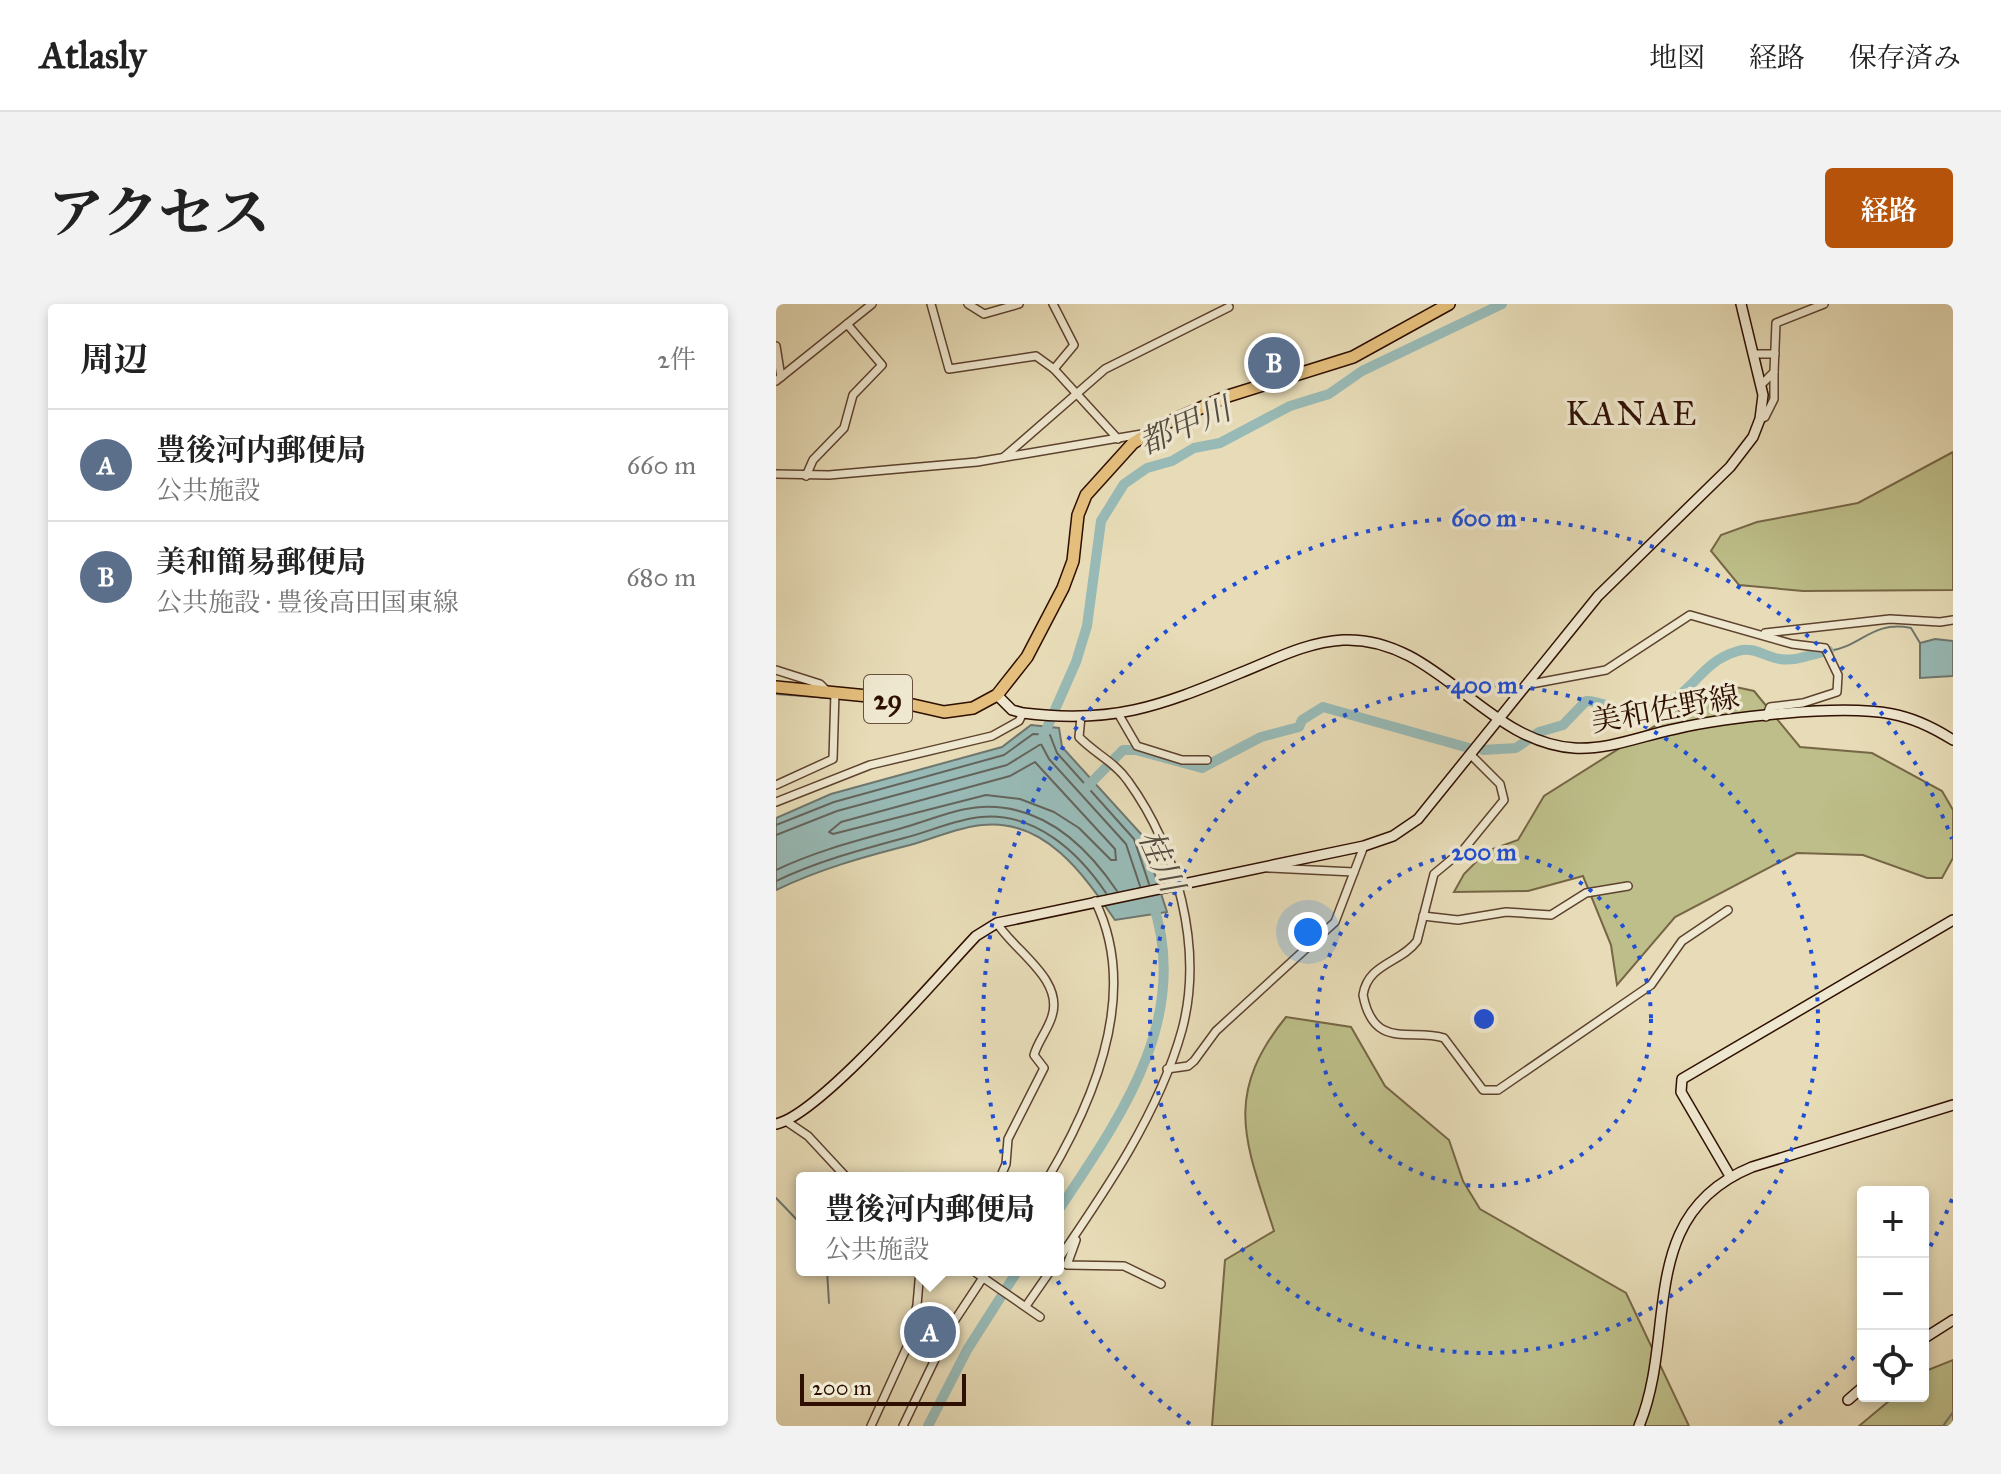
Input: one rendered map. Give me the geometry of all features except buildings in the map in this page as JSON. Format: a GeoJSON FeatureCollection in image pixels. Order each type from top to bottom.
{"type":"FeatureCollection","features":[{"type":"Feature","properties":{"kind":"main road","name":"29"},"geometry":{"type":"LineString","coordinates":[[776,687],[878,697],[944,712],[973,708],[997,695],[1027,657],[1063,588],[1073,561],[1078,515],[1086,495],[1106,470],[1148,432],[1241,391],[1346,360],[1449,304]]}},
{"type":"Feature","properties":{"kind":"street"},"geometry":{"type":"LineString","coordinates":[[778,379],[872,304]]}},
{"type":"Feature","properties":{"kind":"street"},"geometry":{"type":"LineString","coordinates":[[931,304],[949,369],[1030,355],[1054,369],[1118,439]]}},
{"type":"Feature","properties":{"kind":"street"},"geometry":{"type":"LineString","coordinates":[[968,304],[984,314],[1019,304]]}},
{"type":"Feature","properties":{"kind":"street"},"geometry":{"type":"LineString","coordinates":[[1053,304],[1074,345],[1054,369]]}},
{"type":"Feature","properties":{"kind":"street"},"geometry":{"type":"LineString","coordinates":[[781,1123],[809,1107],[862,1057],[976,936],[997,923],[1364,846],[1393,836],[1418,819],[1524,685],[1615,578],[1739,457],[1760,419],[1762,384],[1741,304]]}},
{"type":"Feature","properties":{"kind":"street"},"geometry":{"type":"LineString","coordinates":[[1760,419],[1765,417],[1774,399],[1777,321],[1824,304]]}},
{"type":"Feature","properties":{"kind":"street"},"geometry":{"type":"LineString","coordinates":[[1003,459],[1076,392],[1119,361],[1229,307]]}},
{"type":"Feature","properties":{"kind":"street"},"geometry":{"type":"LineString","coordinates":[[806,476],[813,460],[844,428],[853,395],[882,365],[847,324]]}},
{"type":"Feature","properties":{"kind":"street"},"geometry":{"type":"LineString","coordinates":[[776,346],[778,379]]}},
{"type":"Feature","properties":{"kind":"street"},"geometry":{"type":"LineString","coordinates":[[1754,354],[1775,354]]}},
{"type":"Feature","properties":{"kind":"street"},"geometry":{"type":"LineString","coordinates":[[1762,384],[1774,372]]}},
{"type":"Feature","properties":{"kind":"street"},"geometry":{"type":"LineString","coordinates":[[776,474],[806,476],[1003,459],[1148,432]]}},
{"type":"Feature","properties":{"kind":"street"},"geometry":{"type":"LineString","coordinates":[[1524,685],[1606,670],[1690,615],[1827,651],[1839,678],[1835,693],[1803,703],[1770,707],[1766,717]]}},
{"type":"Feature","properties":{"kind":"street"},"geometry":{"type":"LineString","coordinates":[[1763,633],[1890,619],[1953,620]]}},
{"type":"Feature","properties":{"kind":"street","name":"美和佐野線"},"geometry":{"type":"LineString","coordinates":[[1026,714],[1119,715],[1163,704],[1304,647],[1352,640],[1388,646],[1413,656],[1499,719],[1531,738],[1560,746],[1599,748],[1696,724],[1875,712],[1908,718],[1953,740]]}},
{"type":"Feature","properties":{"kind":"street"},"geometry":{"type":"LineString","coordinates":[[776,670],[820,684],[831,691],[832,760],[776,785]]}},
{"type":"Feature","properties":{"kind":"street"},"geometry":{"type":"LineString","coordinates":[[776,802],[870,765],[992,736],[1026,714],[1012,710],[997,695]]}},
{"type":"Feature","properties":{"kind":"street"},"geometry":{"type":"LineString","coordinates":[[1119,715],[1137,746],[1182,760],[1207,760]]}},
{"type":"Feature","properties":{"kind":"street"},"geometry":{"type":"LineString","coordinates":[[1064,1251],[1121,1163],[1167,1069],[1183,1027],[1188,977],[1186,928],[1176,883],[1145,807],[1110,761],[1079,737],[1079,716]]}},
{"type":"Feature","properties":{"kind":"street"},"geometry":{"type":"LineString","coordinates":[[1471,755],[1500,784],[1505,798],[1464,849],[1434,874],[1413,946],[1372,974],[1364,987],[1364,1001],[1376,1020],[1391,1034],[1444,1038],[1474,1082],[1489,1092],[1618,1010],[1651,985],[1682,941],[1728,910]]}},
{"type":"Feature","properties":{"kind":"street"},"geometry":{"type":"LineString","coordinates":[[1167,1069],[1188,1066],[1194,1061],[1233,1015],[1339,917],[1364,846]]}},
{"type":"Feature","properties":{"kind":"street"},"geometry":{"type":"LineString","coordinates":[[1265,866],[1354,872]]}},
{"type":"Feature","properties":{"kind":"street"},"geometry":{"type":"LineString","coordinates":[[1423,916],[1458,920],[1506,912],[1545,916],[1586,893],[1628,886]]}},
{"type":"Feature","properties":{"kind":"street"},"geometry":{"type":"LineString","coordinates":[[1052,1172],[1074,1135],[1096,1085],[1112,1004],[1114,955],[1095,900]]}},
{"type":"Feature","properties":{"kind":"street"},"geometry":{"type":"LineString","coordinates":[[1730,1176],[1681,1092],[1682,1079],[1953,920]]}},
{"type":"Feature","properties":{"kind":"street"},"geometry":{"type":"LineString","coordinates":[[997,923],[1045,979],[1054,1002],[1052,1017],[1034,1055],[1043,1069],[1008,1139],[1003,1172]]}},
{"type":"Feature","properties":{"kind":"street"},"geometry":{"type":"LineString","coordinates":[[1639,1426],[1650,1396],[1673,1247],[1688,1217],[1730,1176],[1953,1105]]}},
{"type":"Feature","properties":{"kind":"street"},"geometry":{"type":"LineString","coordinates":[[781,1123],[808,1136],[841,1172]]}},
{"type":"Feature","properties":{"kind":"street"},"geometry":{"type":"LineString","coordinates":[[1081,1227],[1067,1265],[1124,1266],[1161,1284]]}},
{"type":"Feature","properties":{"kind":"street"},"geometry":{"type":"LineString","coordinates":[[871,1426],[878,1404],[899,1371],[907,1347],[917,1305],[919,1276]]}},
{"type":"Feature","properties":{"kind":"street"},"geometry":{"type":"LineString","coordinates":[[903,1426],[951,1326],[985,1276]]}},
{"type":"Feature","properties":{"kind":"street"},"geometry":{"type":"LineString","coordinates":[[987,1276],[1040,1317]]}},
{"type":"Feature","properties":{"kind":"street"},"geometry":{"type":"LineString","coordinates":[[1025,1306],[1047,1276]]}},
{"type":"Feature","properties":{"kind":"street"},"geometry":{"type":"LineString","coordinates":[[1929,1335],[1953,1320]]}},
{"type":"Feature","properties":{"kind":"street"},"geometry":{"type":"LineString","coordinates":[[1848,1400],[1857,1392]]}},
{"type":"Feature","properties":{"kind":"green space"},"geometry":{"type":"Polygon","coordinates":[[[1953,452],[1953,590],[1803,591],[1739,585],[1711,551],[1721,535],[1757,522],[1858,503],[1953,452]]]}},
{"type":"Feature","properties":{"kind":"green space"},"geometry":{"type":"Polygon","coordinates":[[[1731,686],[1754,691],[1800,747],[1872,753],[1942,791],[1953,810],[1953,858],[1942,878],[1927,878],[1863,855],[1797,853],[1675,917],[1617,985],[1611,945],[1583,876],[1528,891],[1454,892],[1464,874],[1487,851],[1518,840],[1544,796],[1677,712],[1731,686]]]}},
{"type":"Feature","properties":{"kind":"green space"},"geometry":{"type":"Polygon","coordinates":[[[1286,1017],[1351,1027],[1385,1086],[1449,1140],[1463,1181],[1480,1209],[1626,1293],[1689,1426],[1212,1426],[1225,1260],[1274,1231],[1249,1147],[1247,1097],[1253,1072],[1286,1017]]]}},
{"type":"Feature","properties":{"kind":"green space"},"geometry":{"type":"Polygon","coordinates":[[[1953,1360],[1953,1426],[1859,1426],[1888,1402],[1929,1402],[1929,1370],[1953,1360]]]}},
{"type":"Feature","properties":{"kind":"water"},"geometry":{"type":"Polygon","coordinates":[[[1935,639],[1953,641],[1953,676],[1920,678],[1920,643],[1935,639]]]}},
{"type":"Feature","properties":{"kind":"water"},"geometry":{"type":"Polygon","coordinates":[[[1031,725],[1059,728],[1062,747],[1142,835],[1167,912],[1115,920],[1090,885],[1060,853],[1044,840],[1005,825],[973,826],[955,831],[842,864],[776,890],[776,818],[831,794],[1002,747],[1031,725]]]}},
{"type":"Feature","properties":{"kind":"waterway","name":"都甲川"},"geometry":{"type":"LineString","coordinates":[[1042,739],[1076,662],[1087,626],[1101,521],[1124,484],[1147,468],[1172,461],[1194,448],[1220,443],[1290,406],[1329,394],[1362,371],[1502,304]]}},
{"type":"Feature","properties":{"kind":"waterway"},"geometry":{"type":"LineString","coordinates":[[1829,651],[1886,628],[1911,628],[1920,643]]}},
{"type":"Feature","properties":{"kind":"waterway"},"geometry":{"type":"LineString","coordinates":[[1483,750],[1516,748],[1539,732],[1563,725],[1586,701],[1632,712],[1658,707],[1683,692],[1711,665],[1738,651],[1749,650],[1786,660],[1829,651]]}},
{"type":"Feature","properties":{"kind":"waterway"},"geometry":{"type":"LineString","coordinates":[[776,694],[830,698]]}},
{"type":"Feature","properties":{"kind":"waterway"},"geometry":{"type":"LineString","coordinates":[[1086,788],[1123,750],[1136,750],[1202,768],[1261,737],[1299,727],[1302,720],[1323,707],[1469,748]]}},
{"type":"Feature","properties":{"kind":"waterway","name":"桂川"},"geometry":{"type":"LineString","coordinates":[[1064,1202],[1126,1103],[1144,1065],[1157,1026],[1163,985],[1162,944],[1152,901]]}},
{"type":"Feature","properties":{"kind":"waterway"},"geometry":{"type":"LineString","coordinates":[[776,1198],[796,1219]]}},
{"type":"Feature","properties":{"kind":"waterway"},"geometry":{"type":"LineString","coordinates":[[827,1276],[829,1303]]}},
{"type":"Feature","properties":{"kind":"waterway","name":"桂川"},"geometry":{"type":"LineString","coordinates":[[928,1426],[967,1350],[1014,1276]]}},
{"type":"Feature","properties":{"kind":"waterway"},"geometry":{"type":"LineString","coordinates":[[1943,1426],[1953,1412]]}},
{"type":"Feature","properties":{"kind":"place","name":"美和簡易郵便局"},"geometry":{"type":"Point","coordinates":[1274,363]}},
{"type":"Feature","properties":{"kind":"place","name":"豊後河内郵便局"},"geometry":{"type":"Point","coordinates":[930,1332]}},
{"type":"Feature","properties":{"kind":"district","name":"KANAE"},"geometry":{"type":"Point","coordinates":[1632,413]}}]}
